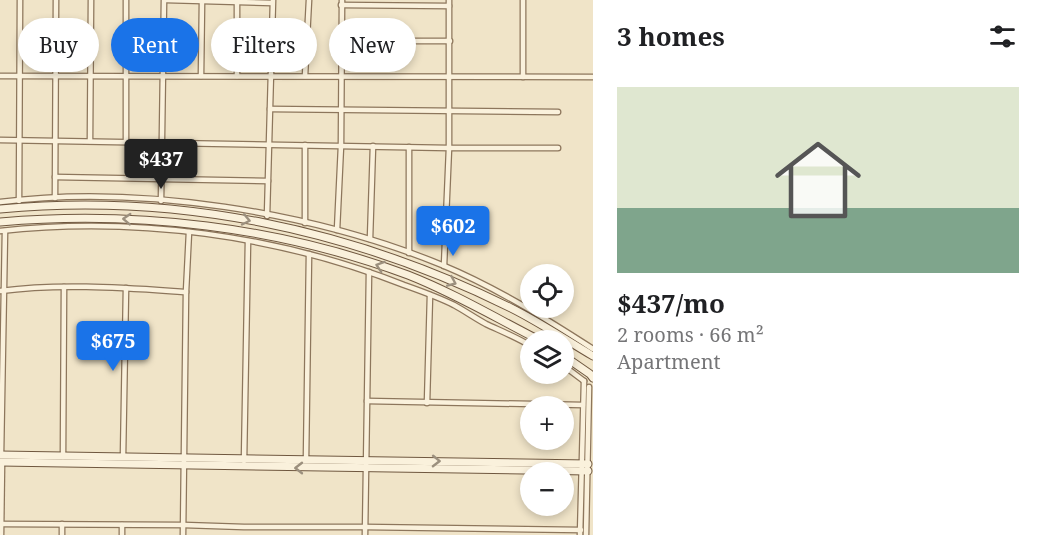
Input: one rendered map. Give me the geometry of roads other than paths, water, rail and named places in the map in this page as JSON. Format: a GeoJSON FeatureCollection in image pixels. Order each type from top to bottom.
{"type":"FeatureCollection","features":[{"type":"Feature","properties":{"kind":"main road"},"geometry":{"type":"LineString","coordinates":[[0,208],[128,205],[212,213],[312,233],[361,247],[452,282],[512,309],[593,356]]}},
{"type":"Feature","properties":{"kind":"main road"},"geometry":{"type":"LineString","coordinates":[[0,222],[69,218],[129,219],[261,234],[328,249],[408,275],[454,295],[520,330]]}},
{"type":"Feature","properties":{"kind":"main road"},"geometry":{"type":"LineString","coordinates":[[574,363],[593,378]]}},
{"type":"Feature","properties":{"kind":"main road"},"geometry":{"type":"LineString","coordinates":[[1,459],[123,457],[184,462]]}},
{"type":"Feature","properties":{"kind":"main road"},"geometry":{"type":"LineString","coordinates":[[1,459],[585,468]]}},
{"type":"Feature","properties":{"kind":"main road"},"geometry":{"type":"LineString","coordinates":[[244,463],[306,460],[366,464]]}},
{"type":"Feature","properties":{"kind":"street"},"geometry":{"type":"LineString","coordinates":[[19,201],[20,0]]}},
{"type":"Feature","properties":{"kind":"street"},"geometry":{"type":"LineString","coordinates":[[54,198],[56,0]]}},
{"type":"Feature","properties":{"kind":"street"},"geometry":{"type":"LineString","coordinates":[[90,141],[91,0]]}},
{"type":"Feature","properties":{"kind":"street"},"geometry":{"type":"LineString","coordinates":[[126,0],[126,142]]}},
{"type":"Feature","properties":{"kind":"street"},"geometry":{"type":"LineString","coordinates":[[161,201],[165,0],[272,2],[267,216]]}},
{"type":"Feature","properties":{"kind":"street"},"geometry":{"type":"LineString","coordinates":[[305,76],[309,0]]}},
{"type":"Feature","properties":{"kind":"street"},"geometry":{"type":"LineString","coordinates":[[523,0],[523,77]]}},
{"type":"Feature","properties":{"kind":"street"},"geometry":{"type":"LineString","coordinates":[[201,76],[202,1]]}},
{"type":"Feature","properties":{"kind":"street"},"geometry":{"type":"LineString","coordinates":[[237,2],[237,76]]}},
{"type":"Feature","properties":{"kind":"street"},"geometry":{"type":"LineString","coordinates":[[341,3],[449,3],[449,148],[444,266]]}},
{"type":"Feature","properties":{"kind":"street"},"geometry":{"type":"LineString","coordinates":[[416,41],[450,41]]}},
{"type":"Feature","properties":{"kind":"street"},"geometry":{"type":"LineString","coordinates":[[337,230],[341,146],[340,72]]}},
{"type":"Feature","properties":{"kind":"street"},"geometry":{"type":"LineString","coordinates":[[0,76],[593,77]]}},
{"type":"Feature","properties":{"kind":"street"},"geometry":{"type":"LineString","coordinates":[[270,109],[558,112]]}},
{"type":"Feature","properties":{"kind":"street"},"geometry":{"type":"LineString","coordinates":[[0,140],[558,148]]}},
{"type":"Feature","properties":{"kind":"street"},"geometry":{"type":"LineString","coordinates":[[305,145],[305,223]]}},
{"type":"Feature","properties":{"kind":"street"},"geometry":{"type":"LineString","coordinates":[[370,239],[373,147]]}},
{"type":"Feature","properties":{"kind":"street"},"geometry":{"type":"LineString","coordinates":[[409,147],[409,253]]}},
{"type":"Feature","properties":{"kind":"street"},"geometry":{"type":"LineString","coordinates":[[55,177],[268,181]]}},
{"type":"Feature","properties":{"kind":"street"},"geometry":{"type":"LineString","coordinates":[[0,202],[54,198],[161,201],[229,208],[337,230],[370,239],[444,266],[528,308],[593,349]]}},
{"type":"Feature","properties":{"kind":"street"},"geometry":{"type":"LineString","coordinates":[[1,535],[2,231],[115,226],[189,232],[248,241],[309,254],[369,272],[454,305],[486,324],[520,339]]}},
{"type":"Feature","properties":{"kind":"street"},"geometry":{"type":"LineString","coordinates":[[183,535],[186,292],[189,232]]}},
{"type":"Feature","properties":{"kind":"street"},"geometry":{"type":"LineString","coordinates":[[244,463],[248,241]]}},
{"type":"Feature","properties":{"kind":"street"},"geometry":{"type":"LineString","coordinates":[[306,460],[309,254]]}},
{"type":"Feature","properties":{"kind":"street"},"geometry":{"type":"LineString","coordinates":[[365,535],[369,272]]}},
{"type":"Feature","properties":{"kind":"street"},"geometry":{"type":"LineString","coordinates":[[2,291],[64,287],[186,292]]}},
{"type":"Feature","properties":{"kind":"street"},"geometry":{"type":"LineString","coordinates":[[63,457],[64,287]]}},
{"type":"Feature","properties":{"kind":"street"},"geometry":{"type":"LineString","coordinates":[[123,457],[126,288]]}},
{"type":"Feature","properties":{"kind":"street"},"geometry":{"type":"LineString","coordinates":[[427,403],[430,295]]}},
{"type":"Feature","properties":{"kind":"street"},"geometry":{"type":"LineString","coordinates":[[574,374],[584,381],[593,393]]}},
{"type":"Feature","properties":{"kind":"street"},"geometry":{"type":"LineString","coordinates":[[584,381],[586,535]]}},
{"type":"Feature","properties":{"kind":"street"},"geometry":{"type":"LineString","coordinates":[[1,524],[365,527],[580,533],[589,387]]}},
{"type":"Feature","properties":{"kind":"street"},"geometry":{"type":"LineString","coordinates":[[367,402],[583,405]]}},
{"type":"Feature","properties":{"kind":"street"},"geometry":{"type":"LineString","coordinates":[[62,524],[62,535]]}},
{"type":"Feature","properties":{"kind":"street"},"geometry":{"type":"LineString","coordinates":[[122,525],[122,535]]}},
{"type":"Feature","properties":{"kind":"street"},"geometry":{"type":"LineString","coordinates":[[244,527],[244,535]]}},
{"type":"Feature","properties":{"kind":"street"},"geometry":{"type":"LineString","coordinates":[[304,528],[304,535]]}}]}
